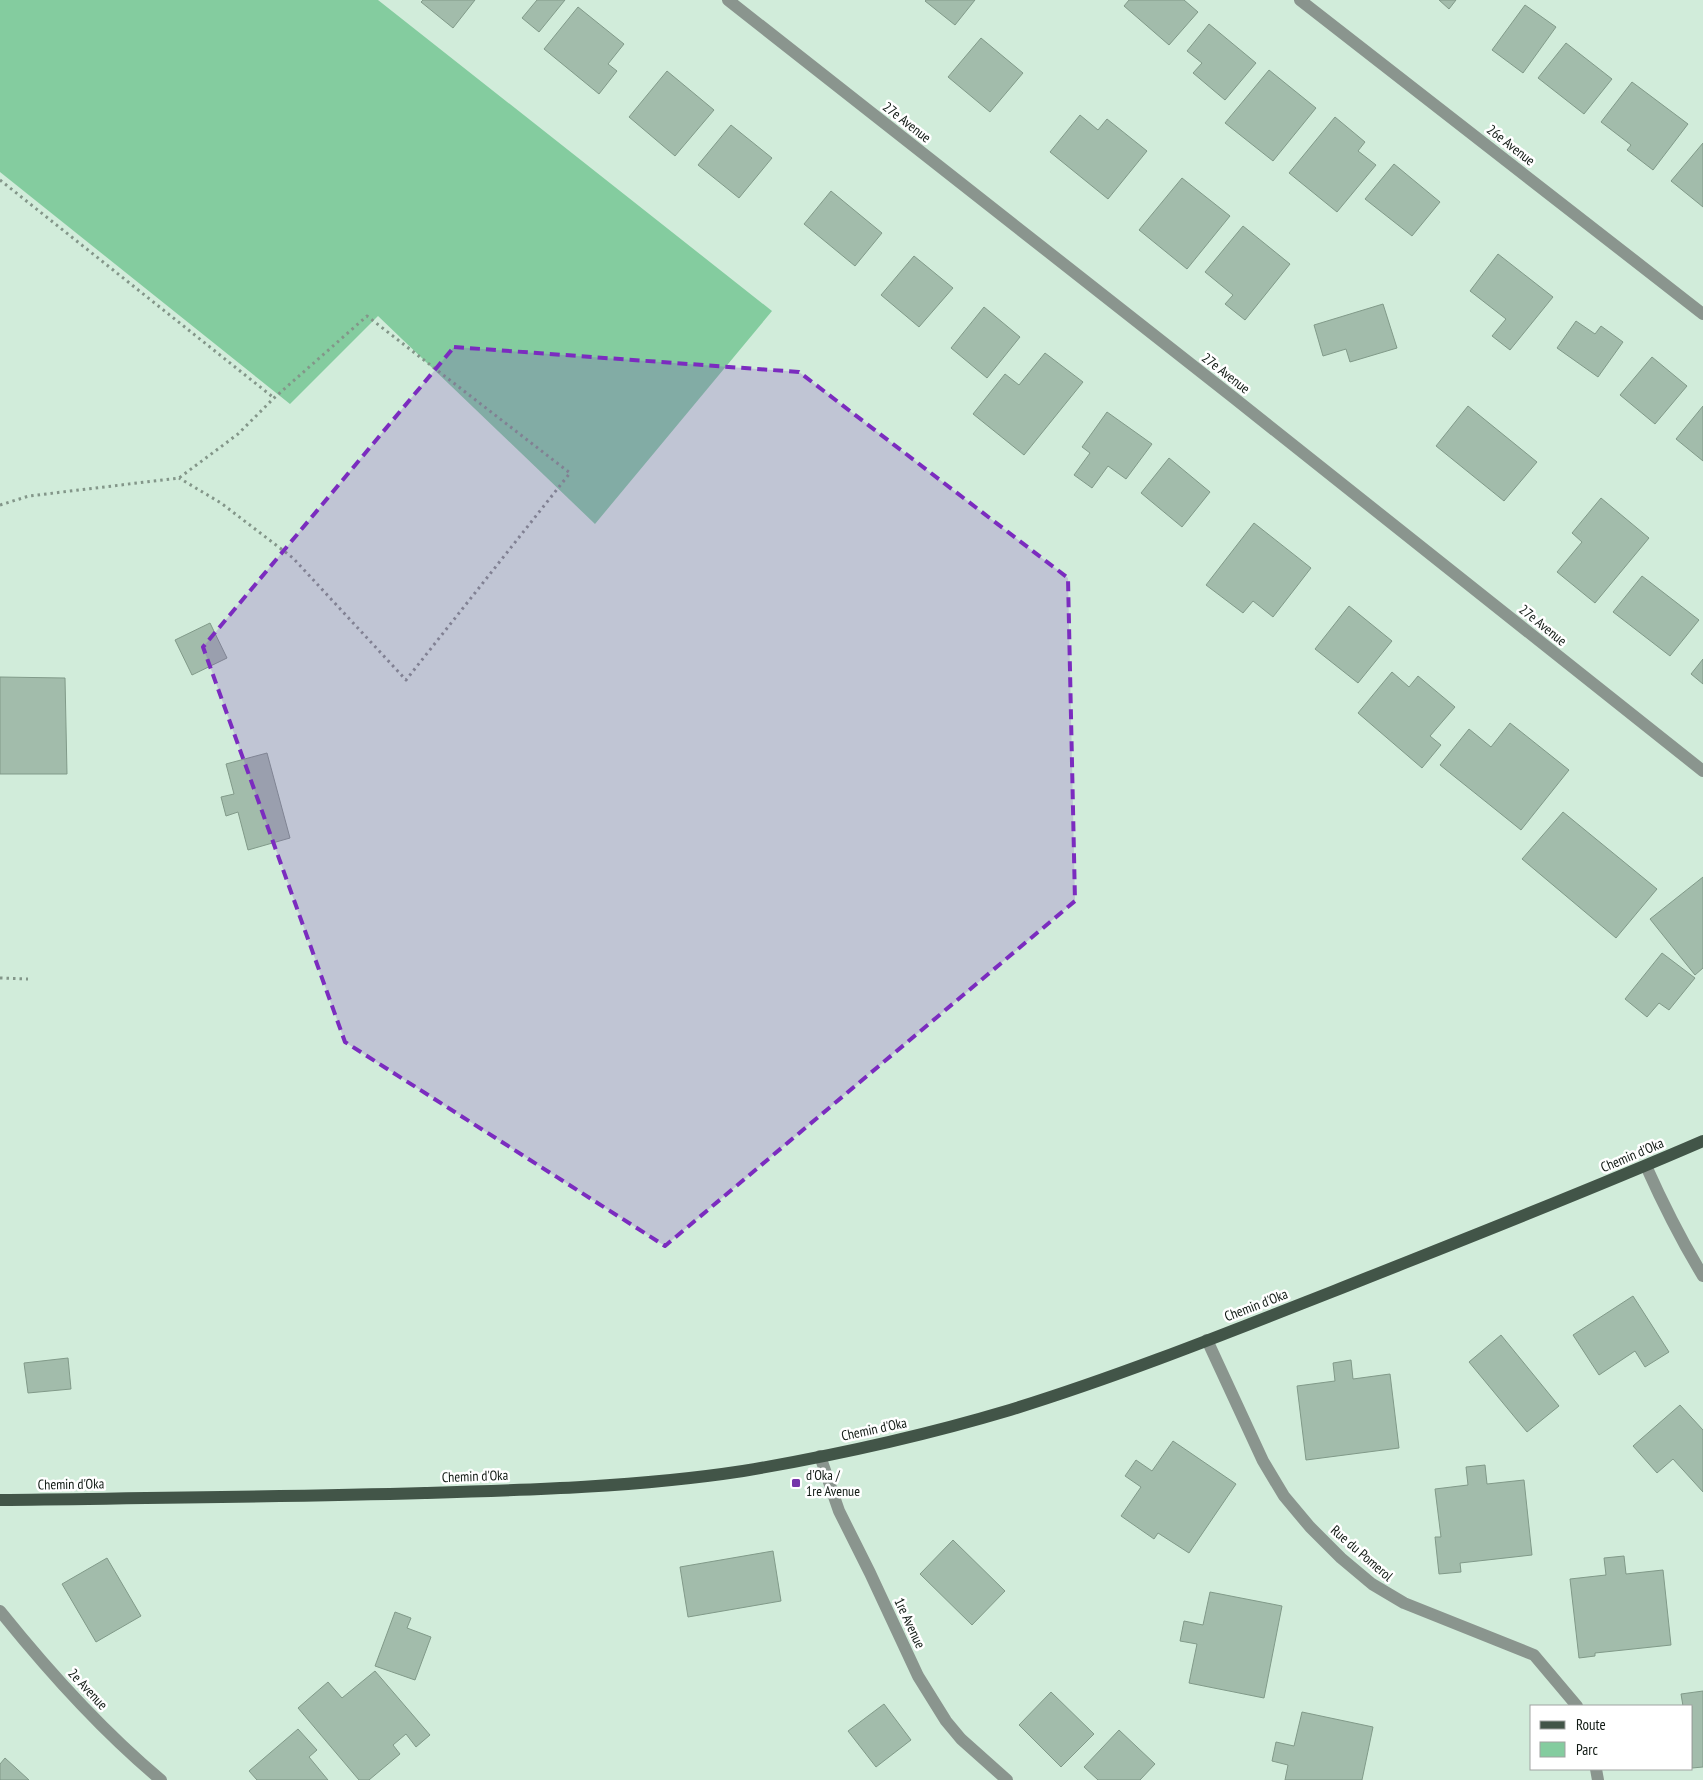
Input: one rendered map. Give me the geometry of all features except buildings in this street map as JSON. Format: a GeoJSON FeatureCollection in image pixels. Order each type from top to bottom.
{"type":"FeatureCollection","features":[{"type":"Feature","properties":{"kind":"main road","name":"Chemin d'Oka"},"geometry":{"type":"LineString","coordinates":[[0,1500],[492,1491],[698,1477],[820,1456],[908,1437],[1006,1411],[1097,1381],[1207,1340],[1646,1166],[1703,1141]]}},
{"type":"Feature","properties":{"kind":"street","name":"27e Avenue"},"geometry":{"type":"LineString","coordinates":[[728,0],[1249,410],[1703,771]]}},
{"type":"Feature","properties":{"kind":"street","name":"26e Avenue"},"geometry":{"type":"LineString","coordinates":[[1300,0],[1703,314]]}},
{"type":"Feature","properties":{"kind":"street"},"geometry":{"type":"LineString","coordinates":[[1646,1166],[1681,1240],[1703,1276]]}},
{"type":"Feature","properties":{"kind":"street","name":"Rue du Pomerol"},"geometry":{"type":"LineString","coordinates":[[1207,1340],[1263,1461],[1284,1496],[1310,1527],[1335,1552],[1372,1584],[1404,1603],[1534,1655],[1576,1705]]}},
{"type":"Feature","properties":{"kind":"street","name":"1re Avenue"},"geometry":{"type":"LineString","coordinates":[[820,1456],[839,1511],[918,1676],[961,1739],[1007,1780]]}},
{"type":"Feature","properties":{"kind":"street","name":"2e Avenue"},"geometry":{"type":"LineString","coordinates":[[0,1611],[56,1678],[96,1720],[162,1780]]}},
{"type":"Feature","properties":{"kind":"path"},"geometry":{"type":"LineString","coordinates":[[0,180],[274,398]]}},
{"type":"Feature","properties":{"kind":"path"},"geometry":{"type":"LineString","coordinates":[[0,505],[30,496],[179,478],[238,434],[274,398],[367,316],[570,473],[406,680],[293,558],[221,503],[179,478]]}},
{"type":"Feature","properties":{"kind":"path"},"geometry":{"type":"LineString","coordinates":[[0,978],[28,979]]}},
{"type":"Feature","properties":{"kind":"highlighted area"},"geometry":{"type":"Polygon","coordinates":[[[454,347],[799,372],[1068,578],[1075,901],[665,1246],[345,1042],[203,647],[454,347]]]}},
{"type":"Feature","properties":{"kind":"green space"},"geometry":{"type":"Polygon","coordinates":[[[0,0],[378,0],[772,311],[595,524],[378,316],[290,404],[0,172],[0,0]]]}},
{"type":"Feature","properties":{"kind":"place","name":"d'Oka / 1re Avenue"},"geometry":{"type":"Point","coordinates":[796,1483]}}]}
